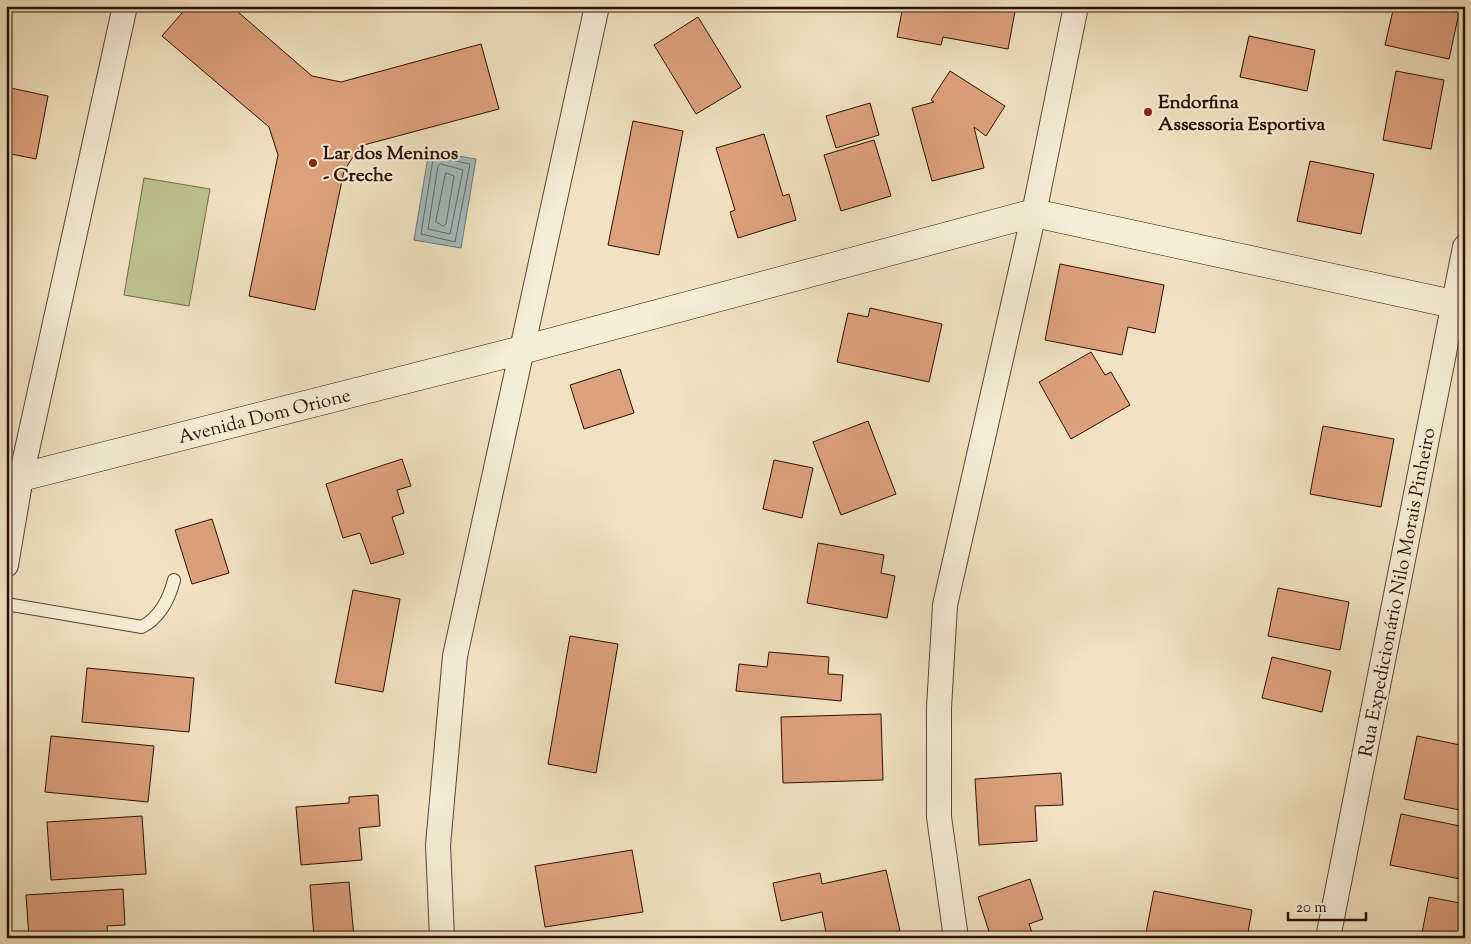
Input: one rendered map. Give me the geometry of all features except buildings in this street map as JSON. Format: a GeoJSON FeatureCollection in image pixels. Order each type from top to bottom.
{"type":"FeatureCollection","features":[{"type":"Feature","properties":{"kind":"street"},"geometry":{"type":"LineString","coordinates":[[6,565],[14,479],[125,6]]}},
{"type":"Feature","properties":{"kind":"street"},"geometry":{"type":"LineString","coordinates":[[442,938],[438,845],[454,656],[598,6]]}},
{"type":"Feature","properties":{"kind":"street"},"geometry":{"type":"LineString","coordinates":[[956,938],[939,817],[939,708],[945,604],[1034,213],[1076,6]]}},
{"type":"Feature","properties":{"kind":"street"},"geometry":{"type":"LineString","coordinates":[[1034,213],[1459,312]]}},
{"type":"Feature","properties":{"kind":"street","name":"Avenida Dom Orione"},"geometry":{"type":"LineString","coordinates":[[14,479],[522,350],[1034,213]]}},
{"type":"Feature","properties":{"kind":"street","name":"Rua Expedicionário Nilo Morais Pinheiro"},"geometry":{"type":"LineString","coordinates":[[1328,938],[1459,312],[1465,247]]}},
{"type":"Feature","properties":{"kind":"lane"},"geometry":{"type":"LineString","coordinates":[[6,604],[142,627],[154,620],[163,607],[171,593],[174,580]]}},
{"type":"Feature","properties":{"kind":"green space"},"geometry":{"type":"Polygon","coordinates":[[[144,178],[210,189],[189,306],[124,295],[144,178]]]}},
{"type":"Feature","properties":{"kind":"water"},"geometry":{"type":"Polygon","coordinates":[[[429,151],[476,159],[461,248],[414,240],[429,151]]]}},
{"type":"Feature","properties":{"kind":"place","name":"Endorfina Assessoria Esportiva"},"geometry":{"type":"Point","coordinates":[1148,112]}},
{"type":"Feature","properties":{"kind":"place","name":"Lar dos Meninos - Creche"},"geometry":{"type":"Point","coordinates":[313,163]}}]}
